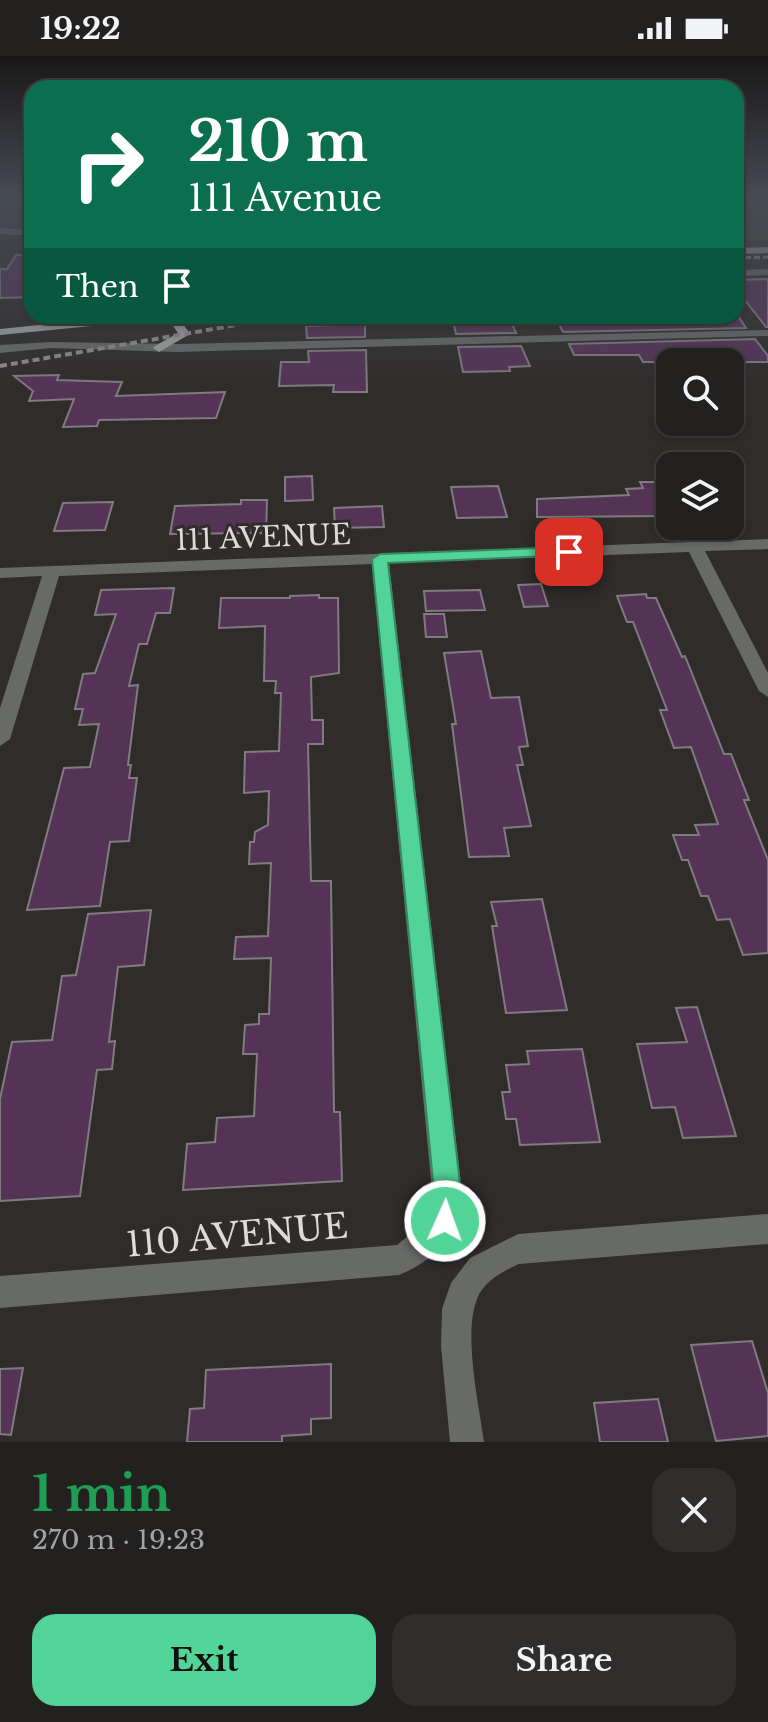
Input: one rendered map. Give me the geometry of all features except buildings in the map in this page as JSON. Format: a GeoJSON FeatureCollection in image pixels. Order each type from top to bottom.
{"type":"FeatureCollection","features":[{"type":"Feature","properties":{"kind":"main road"},"geometry":{"type":"LineString","coordinates":[[0,320],[24,318]]}},
{"type":"Feature","properties":{"kind":"main road"},"geometry":{"type":"LineString","coordinates":[[0,332],[80,324]]}},
{"type":"Feature","properties":{"kind":"main road"},"geometry":{"type":"LineString","coordinates":[[159,348],[184,334],[178,324]]}},
{"type":"Feature","properties":{"kind":"street"},"geometry":{"type":"LineString","coordinates":[[744,273],[768,272]]}},
{"type":"Feature","properties":{"kind":"street"},"geometry":{"type":"LineString","coordinates":[[0,349],[51,345],[159,348],[768,333]]}},
{"type":"Feature","properties":{"kind":"street"},"geometry":{"type":"LineString","coordinates":[[206,361],[209,347]]}},
{"type":"Feature","properties":{"kind":"street"},"geometry":{"type":"LineString","coordinates":[[155,363],[159,348]]}},
{"type":"Feature","properties":{"kind":"street","name":"111 AVENUE"},"geometry":{"type":"LineString","coordinates":[[0,573],[768,544]]}},
{"type":"Feature","properties":{"kind":"street"},"geometry":{"type":"LineString","coordinates":[[695,547],[768,691]]}},
{"type":"Feature","properties":{"kind":"street","name":"110 AVENUE"},"geometry":{"type":"LineString","coordinates":[[0,1292],[399,1260],[415,1253],[445,1221],[448,1201],[380,559]]}},
{"type":"Feature","properties":{"kind":"street"},"geometry":{"type":"LineString","coordinates":[[0,739],[52,571]]}},
{"type":"Feature","properties":{"kind":"street"},"geometry":{"type":"LineString","coordinates":[[467,1442],[455,1324],[463,1291],[476,1272],[493,1258],[518,1249],[768,1229]]}},
{"type":"Feature","properties":{"kind":"railway"},"geometry":{"type":"LineString","coordinates":[[0,366],[242,324]]}},
{"type":"Feature","properties":{"kind":"route"},"geometry":{"type":"LineString","coordinates":[[445,1221],[448,1201],[380,559],[569,552]]}}]}
